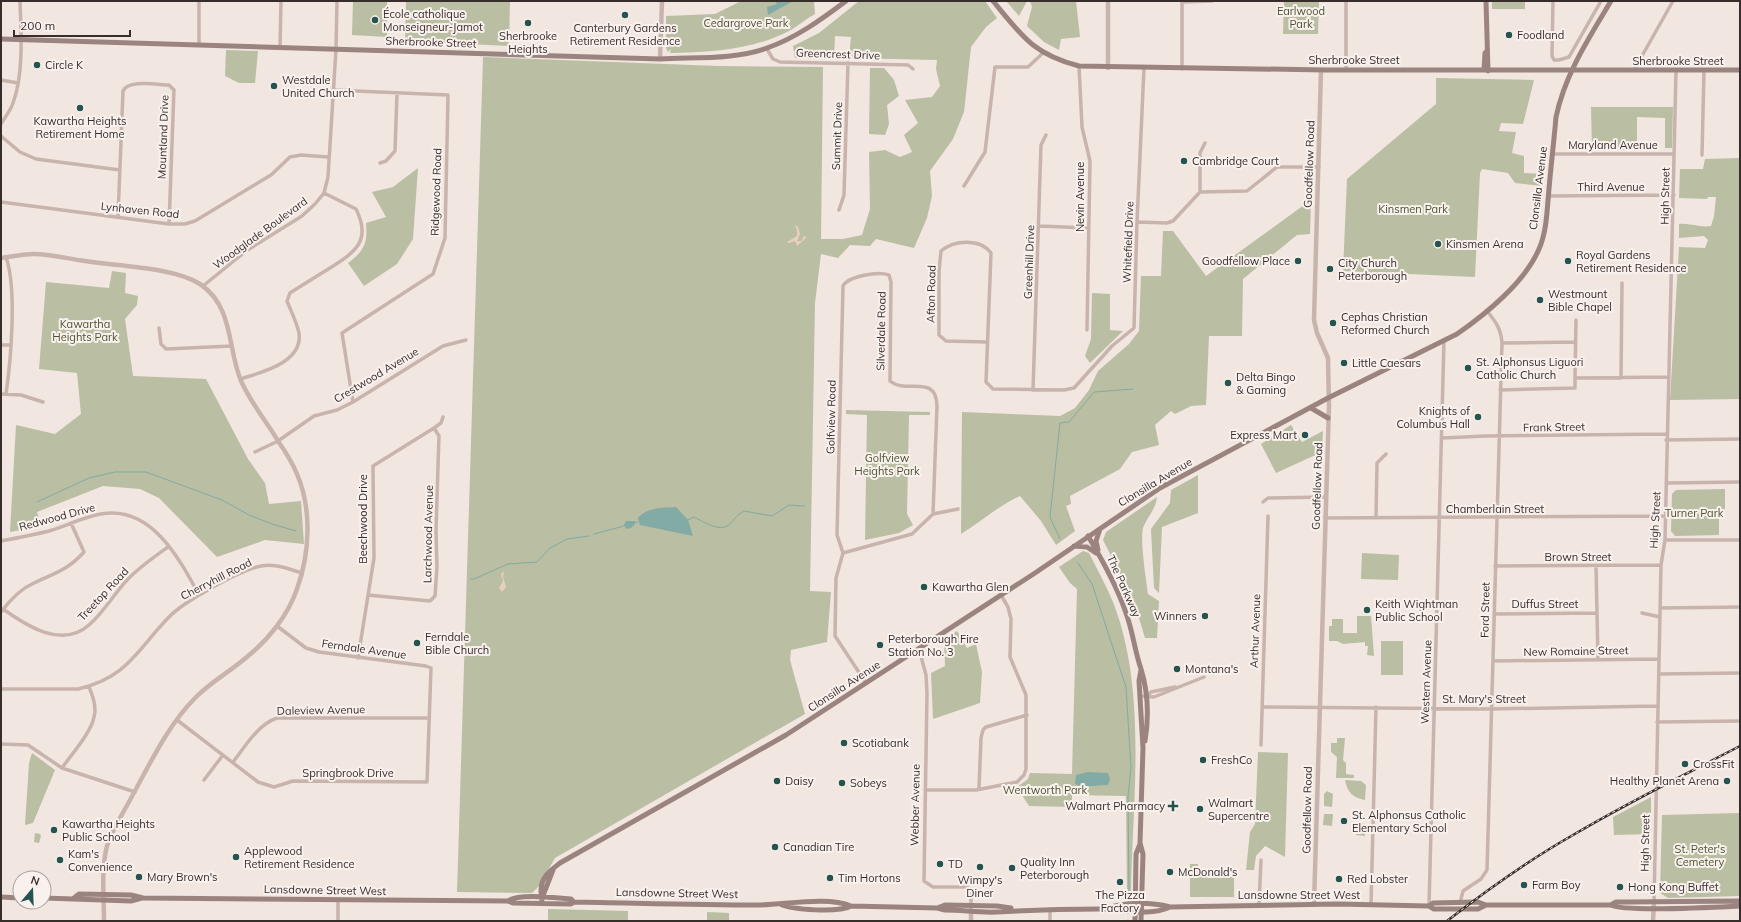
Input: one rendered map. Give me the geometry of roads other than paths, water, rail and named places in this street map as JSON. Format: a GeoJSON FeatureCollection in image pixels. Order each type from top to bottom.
{"type":"FeatureCollection","features":[{"type":"Feature","properties":{"kind":"main road","name":"Sherbrooke Street"},"geometry":{"type":"LineString","coordinates":[[1,39],[660,59],[716,57],[766,49],[816,24],[846,1]]}},
{"type":"Feature","properties":{"kind":"main road","name":"Sherbrooke Street"},"geometry":{"type":"LineString","coordinates":[[993,1],[1024,38],[1056,60],[1079,66],[1108,68],[1321,70],[1740,70]]}},
{"type":"Feature","properties":{"kind":"main road"},"geometry":{"type":"LineString","coordinates":[[1486,1],[1486,70]]}},
{"type":"Feature","properties":{"kind":"main road","name":"Clonsilla Avenue"},"geometry":{"type":"LineString","coordinates":[[542,900],[541,891],[544,879],[565,860],[759,752],[1002,595],[1164,486],[1328,398],[1457,334],[1487,311],[1518,280],[1536,255],[1544,230],[1552,154],[1560,101],[1571,71],[1611,1]]}},
{"type":"Feature","properties":{"kind":"main road"},"geometry":{"type":"LineString","coordinates":[[1311,408],[1328,418]]}},
{"type":"Feature","properties":{"kind":"main road"},"geometry":{"type":"LineString","coordinates":[[1099,556],[1096,541],[1100,528]]}},
{"type":"Feature","properties":{"kind":"main road","name":"The Parkway"},"geometry":{"type":"LineString","coordinates":[[1088,536],[1126,614],[1144,677],[1147,730],[1143,748]]}},
{"type":"Feature","properties":{"kind":"main road"},"geometry":{"type":"LineString","coordinates":[[1073,546],[1087,547],[1099,556]]}},
{"type":"Feature","properties":{"kind":"main road","name":"The Parkway"},"geometry":{"type":"LineString","coordinates":[[1141,670],[1139,675],[1143,748],[1140,843],[1143,854],[1141,921]]}},
{"type":"Feature","properties":{"kind":"main road","name":"The Parkway"},"geometry":{"type":"LineString","coordinates":[[1135,921],[1136,854],[1140,843]]}},
{"type":"Feature","properties":{"kind":"main road","name":"Lansdowne Street West"},"geometry":{"type":"LineString","coordinates":[[74,898],[79,894],[130,895],[143,898],[513,902],[542,900],[571,904],[574,902],[780,904],[791,902],[839,903],[851,906],[937,908],[945,910],[971,908],[997,912],[1018,909],[1106,909],[1116,911],[1161,911],[1170,907]]}},
{"type":"Feature","properties":{"kind":"main road"},"geometry":{"type":"LineString","coordinates":[[1,897],[12,898]]}},
{"type":"Feature","properties":{"kind":"main road","name":"Lansdowne Street West"},"geometry":{"type":"LineString","coordinates":[[52,898],[131,901],[143,898]]}},
{"type":"Feature","properties":{"kind":"main road","name":"Lansdowne Street West"},"geometry":{"type":"LineString","coordinates":[[1428,906],[1433,903],[1478,902],[1486,905],[1611,905],[1616,902],[1740,900]]}},
{"type":"Feature","properties":{"kind":"main road","name":"Lansdowne Street West"},"geometry":{"type":"LineString","coordinates":[[1106,909],[1117,905],[1161,905],[1170,907],[1314,904],[1428,906],[1434,909],[1478,909],[1486,905]]}},
{"type":"Feature","properties":{"kind":"main road","name":"Lansdowne Street West"},"geometry":{"type":"LineString","coordinates":[[1611,905],[1616,908],[1740,906]]}},
{"type":"Feature","properties":{"kind":"street"},"geometry":{"type":"LineString","coordinates":[[1,124],[13,105],[18,82],[20,1]]}},
{"type":"Feature","properties":{"kind":"street"},"geometry":{"type":"LineString","coordinates":[[199,1],[199,44]]}},
{"type":"Feature","properties":{"kind":"street"},"geometry":{"type":"LineString","coordinates":[[280,47],[281,1]]}},
{"type":"Feature","properties":{"kind":"street"},"geometry":{"type":"LineString","coordinates":[[241,379],[280,364],[291,357],[296,348],[299,335],[287,301],[290,293],[349,255],[360,243],[363,231],[356,209],[324,193],[328,177],[328,157],[334,90],[337,1]]}},
{"type":"Feature","properties":{"kind":"street"},"geometry":{"type":"LineString","coordinates":[[660,59],[662,1]]}},
{"type":"Feature","properties":{"kind":"street"},"geometry":{"type":"LineString","coordinates":[[1108,1],[1108,68]]}},
{"type":"Feature","properties":{"kind":"street"},"geometry":{"type":"LineString","coordinates":[[1182,68],[1182,2],[1212,1]]}},
{"type":"Feature","properties":{"kind":"street"},"geometry":{"type":"LineString","coordinates":[[1346,1],[1346,70]]}},
{"type":"Feature","properties":{"kind":"street"},"geometry":{"type":"LineString","coordinates":[[1553,1],[1552,56],[1554,60],[1569,57],[1601,1]]}},
{"type":"Feature","properties":{"kind":"street"},"geometry":{"type":"LineString","coordinates":[[1634,71],[1673,1]]}},
{"type":"Feature","properties":{"kind":"street","name":"Greencrest Drive"},"geometry":{"type":"LineString","coordinates":[[766,49],[773,59],[780,62],[908,65],[913,69]]}},
{"type":"Feature","properties":{"kind":"street"},"geometry":{"type":"LineString","coordinates":[[964,186],[985,152],[995,67],[1028,67],[1043,52]]}},
{"type":"Feature","properties":{"kind":"street","name":"Summit Drive"},"geometry":{"type":"LineString","coordinates":[[839,210],[844,195],[848,63]]}},
{"type":"Feature","properties":{"kind":"street","name":"Nevin Avenue"},"geometry":{"type":"LineString","coordinates":[[1079,66],[1082,127],[1090,162],[1087,330]]}},
{"type":"Feature","properties":{"kind":"street","name":"Whitefield Drive"},"geometry":{"type":"LineString","coordinates":[[1071,389],[1074,388],[1112,346],[1134,328],[1144,68]]}},
{"type":"Feature","properties":{"kind":"street","name":"Goodfellow Road"},"geometry":{"type":"LineString","coordinates":[[1314,904],[1328,418],[1328,358],[1317,333],[1314,320],[1321,70]]}},
{"type":"Feature","properties":{"kind":"street","name":"High Street"},"geometry":{"type":"LineString","coordinates":[[1653,921],[1657,706],[1661,565],[1665,540],[1666,434],[1669,377],[1676,71]]}},
{"type":"Feature","properties":{"kind":"street"},"geometry":{"type":"LineString","coordinates":[[1702,154],[1704,71]]}},
{"type":"Feature","properties":{"kind":"street"},"geometry":{"type":"LineString","coordinates":[[1,80],[18,82]]}},
{"type":"Feature","properties":{"kind":"street","name":"Mountland Drive"},"geometry":{"type":"LineString","coordinates":[[118,217],[124,88],[132,84],[169,85],[174,90],[169,224]]}},
{"type":"Feature","properties":{"kind":"street","name":"Ridgewood Road"},"geometry":{"type":"LineString","coordinates":[[334,90],[448,95],[445,238],[433,274],[342,334],[353,402]]}},
{"type":"Feature","properties":{"kind":"street"},"geometry":{"type":"LineString","coordinates":[[380,163],[386,161],[396,151],[397,93]]}},
{"type":"Feature","properties":{"kind":"street","name":"Greenhill Drive"},"geometry":{"type":"LineString","coordinates":[[1033,390],[1040,226],[1041,146],[1046,135]]}},
{"type":"Feature","properties":{"kind":"street"},"geometry":{"type":"LineString","coordinates":[[1,136],[20,152],[36,159],[120,170]]}},
{"type":"Feature","properties":{"kind":"street"},"geometry":{"type":"LineString","coordinates":[[1137,222],[1167,223],[1173,221],[1200,192],[1200,154],[1205,143]]}},
{"type":"Feature","properties":{"kind":"street","name":"Lynhaven Road"},"geometry":{"type":"LineString","coordinates":[[1,202],[169,224],[186,224],[195,221],[271,175],[290,157],[301,154],[328,157]]}},
{"type":"Feature","properties":{"kind":"street","name":"Maryland Avenue"},"geometry":{"type":"LineString","coordinates":[[1552,154],[1674,154]]}},
{"type":"Feature","properties":{"kind":"street"},"geometry":{"type":"LineString","coordinates":[[1200,192],[1247,191],[1277,167],[1319,167]]}},
{"type":"Feature","properties":{"kind":"street","name":"Woodglade Boulevard"},"geometry":{"type":"LineString","coordinates":[[203,286],[246,251],[302,216],[324,193]]}},
{"type":"Feature","properties":{"kind":"street","name":"Third Avenue"},"geometry":{"type":"LineString","coordinates":[[1548,196],[1674,195]]}},
{"type":"Feature","properties":{"kind":"street"},"geometry":{"type":"LineString","coordinates":[[1040,226],[1089,228]]}},
{"type":"Feature","properties":{"kind":"street","name":"Afton Road"},"geometry":{"type":"LineString","coordinates":[[987,342],[946,340],[939,335],[941,251],[952,244],[979,244],[987,247],[991,253],[986,382],[993,389],[1071,389]]}},
{"type":"Feature","properties":{"kind":"street"},"geometry":{"type":"LineString","coordinates":[[6,394],[10,369],[12,298],[4,258],[34,254],[156,271],[185,277],[203,286],[218,302],[226,316],[241,379],[250,399],[278,441],[297,474],[307,511],[308,541],[302,573],[291,603],[277,626],[248,657],[221,675],[195,698],[177,720],[164,738],[110,837],[106,848],[104,921]]}},
{"type":"Feature","properties":{"kind":"street","name":"Silverdale Road"},"geometry":{"type":"LineString","coordinates":[[846,281],[877,273],[889,275],[891,282],[890,381],[895,386],[931,388],[935,393],[937,406],[934,514]]}},
{"type":"Feature","properties":{"kind":"street","name":"Golfview Road"},"geometry":{"type":"LineString","coordinates":[[843,553],[837,534],[843,286],[846,281]]}},
{"type":"Feature","properties":{"kind":"street"},"geometry":{"type":"LineString","coordinates":[[1622,283],[1622,378]]}},
{"type":"Feature","properties":{"kind":"street","name":"Ford Street"},"geometry":{"type":"LineString","coordinates":[[1460,903],[1463,891],[1481,879],[1486,870],[1502,343],[1499,328],[1487,311]]}},
{"type":"Feature","properties":{"kind":"street"},"geometry":{"type":"LineString","coordinates":[[1500,390],[1575,388],[1576,320]]}},
{"type":"Feature","properties":{"kind":"street"},"geometry":{"type":"LineString","coordinates":[[159,328],[161,344],[166,349],[232,346]]}},
{"type":"Feature","properties":{"kind":"street","name":"Crestwood Avenue"},"geometry":{"type":"LineString","coordinates":[[255,452],[278,441],[314,416],[337,410],[353,402],[443,346],[466,340]]}},
{"type":"Feature","properties":{"kind":"street","name":"Western Avenue"},"geometry":{"type":"LineString","coordinates":[[1428,906],[1444,340]]}},
{"type":"Feature","properties":{"kind":"street"},"geometry":{"type":"LineString","coordinates":[[1502,343],[1575,342]]}},
{"type":"Feature","properties":{"kind":"street"},"geometry":{"type":"LineString","coordinates":[[1,345],[10,345]]}},
{"type":"Feature","properties":{"kind":"street"},"geometry":{"type":"LineString","coordinates":[[1575,378],[1669,377]]}},
{"type":"Feature","properties":{"kind":"street"},"geometry":{"type":"LineString","coordinates":[[1,394],[21,395],[43,402]]}},
{"type":"Feature","properties":{"kind":"street","name":"Beechwood Drive"},"geometry":{"type":"LineString","coordinates":[[358,658],[374,558],[373,466],[434,428],[441,423],[443,417]]}},
{"type":"Feature","properties":{"kind":"street","name":"Larchwood Avenue"},"geometry":{"type":"LineString","coordinates":[[368,595],[430,601],[435,596],[438,567],[436,530],[439,436],[434,428]]}},
{"type":"Feature","properties":{"kind":"street","name":"Frank Street"},"geometry":{"type":"LineString","coordinates":[[1442,438],[1666,434]]}},
{"type":"Feature","properties":{"kind":"street"},"geometry":{"type":"LineString","coordinates":[[1666,440],[1740,439]]}},
{"type":"Feature","properties":{"kind":"street"},"geometry":{"type":"LineString","coordinates":[[1376,518],[1377,463],[1386,454]]}},
{"type":"Feature","properties":{"kind":"street"},"geometry":{"type":"LineString","coordinates":[[1666,483],[1740,482]]}},
{"type":"Feature","properties":{"kind":"street"},"geometry":{"type":"LineString","coordinates":[[1263,502],[1268,498],[1325,498]]}},
{"type":"Feature","properties":{"kind":"street"},"geometry":{"type":"LineString","coordinates":[[866,683],[835,636],[836,578],[843,553],[912,534],[934,514],[958,509]]}},
{"type":"Feature","properties":{"kind":"street","name":"Redwood Drive"},"geometry":{"type":"LineString","coordinates":[[1,541],[48,531],[102,514],[127,515],[140,520],[154,529],[181,563],[199,595]]}},
{"type":"Feature","properties":{"kind":"street","name":"Arthur Avenue"},"geometry":{"type":"LineString","coordinates":[[1261,745],[1268,516]]}},
{"type":"Feature","properties":{"kind":"street","name":"Chamberlain Street"},"geometry":{"type":"LineString","coordinates":[[1325,518],[1665,516]]}},
{"type":"Feature","properties":{"kind":"street"},"geometry":{"type":"LineString","coordinates":[[2,610],[16,594],[33,583],[58,573],[74,563],[84,552],[71,523]]}},
{"type":"Feature","properties":{"kind":"street"},"geometry":{"type":"LineString","coordinates":[[1665,540],[1740,540]]}},
{"type":"Feature","properties":{"kind":"street","name":"Treetop Road"},"geometry":{"type":"LineString","coordinates":[[2,610],[36,630],[55,634],[75,633],[90,624],[129,578],[168,547]]}},
{"type":"Feature","properties":{"kind":"street","name":"Cherryhill Road"},"geometry":{"type":"LineString","coordinates":[[1,689],[78,689],[89,687],[113,676],[127,666],[169,617],[199,595],[261,566],[275,565],[302,573]]}},
{"type":"Feature","properties":{"kind":"street","name":"Brown Street"},"geometry":{"type":"LineString","coordinates":[[1495,566],[1661,565]]}},
{"type":"Feature","properties":{"kind":"street"},"geometry":{"type":"LineString","coordinates":[[1596,566],[1598,660]]}},
{"type":"Feature","properties":{"kind":"street"},"geometry":{"type":"LineString","coordinates":[[925,790],[976,790],[979,788],[1017,782],[1024,775],[1026,769],[1026,694],[1010,657],[1011,619],[1008,607],[1002,595]]}},
{"type":"Feature","properties":{"kind":"street"},"geometry":{"type":"LineString","coordinates":[[1660,608],[1740,607]]}},
{"type":"Feature","properties":{"kind":"street","name":"Duffus Street"},"geometry":{"type":"LineString","coordinates":[[1494,614],[1597,613]]}},
{"type":"Feature","properties":{"kind":"street"},"geometry":{"type":"LineString","coordinates":[[1642,613],[1660,617]]}},
{"type":"Feature","properties":{"kind":"street","name":"Ferndale Avenue"},"geometry":{"type":"LineString","coordinates":[[277,626],[306,648],[319,652],[426,666],[431,668]]}},
{"type":"Feature","properties":{"kind":"street","name":"Webber Avenue"},"geometry":{"type":"LineString","coordinates":[[919,649],[926,675],[927,693],[924,881],[933,886],[967,887],[971,890],[971,921]]}},
{"type":"Feature","properties":{"kind":"street","name":"New Romaine Street"},"geometry":{"type":"LineString","coordinates":[[1492,661],[1659,659]]}},
{"type":"Feature","properties":{"kind":"street","name":"Springbrook Drive"},"geometry":{"type":"LineString","coordinates":[[177,720],[258,782],[274,787],[293,781],[427,782],[431,668]]}},
{"type":"Feature","properties":{"kind":"street"},"geometry":{"type":"LineString","coordinates":[[1658,674],[1740,673]]}},
{"type":"Feature","properties":{"kind":"street"},"geometry":{"type":"LineString","coordinates":[[1140,696],[1146,696],[1151,692],[1168,687],[1176,687],[1204,677]]}},
{"type":"Feature","properties":{"kind":"street"},"geometry":{"type":"LineString","coordinates":[[62,768],[90,727],[94,717],[95,704],[89,687]]}},
{"type":"Feature","properties":{"kind":"street","name":"St. Mary's Street"},"geometry":{"type":"LineString","coordinates":[[1262,706],[1491,709],[1657,706]]}},
{"type":"Feature","properties":{"kind":"street"},"geometry":{"type":"LineString","coordinates":[[1372,905],[1376,707]]}},
{"type":"Feature","properties":{"kind":"street"},"geometry":{"type":"LineString","coordinates":[[979,788],[980,738],[983,730],[986,727],[1027,715]]}},
{"type":"Feature","properties":{"kind":"street","name":"Daleview Avenue"},"geometry":{"type":"LineString","coordinates":[[233,762],[262,726],[277,718],[429,718]]}},
{"type":"Feature","properties":{"kind":"street"},"geometry":{"type":"LineString","coordinates":[[1657,722],[1740,721]]}},
{"type":"Feature","properties":{"kind":"street"},"geometry":{"type":"LineString","coordinates":[[1,744],[28,746],[62,768],[135,792]]}},
{"type":"Feature","properties":{"kind":"street"},"geometry":{"type":"LineString","coordinates":[[204,780],[223,756]]}},
{"type":"Feature","properties":{"kind":"street"},"geometry":{"type":"LineString","coordinates":[[1259,905],[1261,860]]}},
{"type":"Feature","properties":{"kind":"street"},"geometry":{"type":"LineString","coordinates":[[338,900],[338,921]]}},
{"type":"Feature","properties":{"kind":"street"},"geometry":{"type":"LineString","coordinates":[[1050,909],[1050,921]]}},
{"type":"Feature","properties":{"kind":"water"},"geometry":{"type":"Polygon","coordinates":[[[775,1],[793,1],[768,15],[767,7],[777,4],[775,1]]]}},
{"type":"Feature","properties":{"kind":"water"},"geometry":{"type":"Polygon","coordinates":[[[676,507],[688,520],[693,536],[640,525],[638,518],[646,512],[656,509],[676,507]]]}},
{"type":"Feature","properties":{"kind":"water"},"geometry":{"type":"Polygon","coordinates":[[[626,521],[635,521],[635,524],[631,528],[626,529],[624,525],[626,521]]]}},
{"type":"Feature","properties":{"kind":"water"},"geometry":{"type":"Polygon","coordinates":[[[1088,772],[1108,773],[1110,779],[1108,785],[1087,786],[1075,784],[1076,775],[1088,772]]]}},
{"type":"Feature","properties":{"kind":"waterway"},"geometry":{"type":"LineString","coordinates":[[1060,539],[1050,517],[1060,423],[1069,422],[1094,392],[1133,389]]}},
{"type":"Feature","properties":{"kind":"waterway"},"geometry":{"type":"LineString","coordinates":[[37,502],[89,478],[115,472],[146,472],[222,500],[249,515],[296,531]]}},
{"type":"Feature","properties":{"kind":"waterway"},"geometry":{"type":"LineString","coordinates":[[688,520],[694,517],[712,526],[722,527],[730,524],[744,511],[772,516],[789,505],[805,506]]}},
{"type":"Feature","properties":{"kind":"waterway"},"geometry":{"type":"LineString","coordinates":[[634,523],[638,522]]}},
{"type":"Feature","properties":{"kind":"waterway"},"geometry":{"type":"LineString","coordinates":[[594,534],[624,526]]}},
{"type":"Feature","properties":{"kind":"waterway"},"geometry":{"type":"LineString","coordinates":[[471,579],[508,564],[537,562],[550,548],[567,539],[589,536]]}},
{"type":"Feature","properties":{"kind":"waterway"},"geometry":{"type":"LineString","coordinates":[[1078,563],[1092,584],[1126,687],[1131,768],[1128,796],[1129,896]]}},
{"type":"Feature","properties":{"kind":"railway"},"geometry":{"type":"LineString","coordinates":[[1447,921],[1508,876],[1593,823],[1740,746]]}},
{"type":"Feature","properties":{"kind":"place","name":"Canterbury Gardens Retirement Residence"},"geometry":{"type":"Point","coordinates":[625,15]}},
{"type":"Feature","properties":{"kind":"place","name":"École catholique Monseigneur-Jamot"},"geometry":{"type":"Point","coordinates":[375,20]}},
{"type":"Feature","properties":{"kind":"place","name":"Sherbrooke Heights"},"geometry":{"type":"Point","coordinates":[528,23]}},
{"type":"Feature","properties":{"kind":"place","name":"Foodland"},"geometry":{"type":"Point","coordinates":[1509,35]}},
{"type":"Feature","properties":{"kind":"place","name":"Circle K"},"geometry":{"type":"Point","coordinates":[37,65]}},
{"type":"Feature","properties":{"kind":"place","name":"Westdale United Church"},"geometry":{"type":"Point","coordinates":[274,86]}},
{"type":"Feature","properties":{"kind":"place","name":"Kawartha Heights Retirement Home"},"geometry":{"type":"Point","coordinates":[80,108]}},
{"type":"Feature","properties":{"kind":"place","name":"Cambridge Court"},"geometry":{"type":"Point","coordinates":[1184,161]}},
{"type":"Feature","properties":{"kind":"place","name":"Kinsmen Arena"},"geometry":{"type":"Point","coordinates":[1438,244]}},
{"type":"Feature","properties":{"kind":"place","name":"Goodfellow Place"},"geometry":{"type":"Point","coordinates":[1298,261]}},
{"type":"Feature","properties":{"kind":"place","name":"Royal Gardens Retirement Residence"},"geometry":{"type":"Point","coordinates":[1568,261]}},
{"type":"Feature","properties":{"kind":"place","name":"City Church Peterborough"},"geometry":{"type":"Point","coordinates":[1330,269]}},
{"type":"Feature","properties":{"kind":"place","name":"Westmount Bible Chapel"},"geometry":{"type":"Point","coordinates":[1540,300]}},
{"type":"Feature","properties":{"kind":"place","name":"Cephas Christian Reformed Church"},"geometry":{"type":"Point","coordinates":[1333,323]}},
{"type":"Feature","properties":{"kind":"place","name":"Little Caesars"},"geometry":{"type":"Point","coordinates":[1344,363]}},
{"type":"Feature","properties":{"kind":"place","name":"St. Alphonsus Liguori Catholic Church"},"geometry":{"type":"Point","coordinates":[1468,368]}},
{"type":"Feature","properties":{"kind":"place","name":"Delta Bingo & Gaming"},"geometry":{"type":"Point","coordinates":[1228,383]}},
{"type":"Feature","properties":{"kind":"place","name":"Knights of Columbus Hall"},"geometry":{"type":"Point","coordinates":[1478,417]}},
{"type":"Feature","properties":{"kind":"place","name":"Express Mart"},"geometry":{"type":"Point","coordinates":[1305,435]}},
{"type":"Feature","properties":{"kind":"place","name":"Kawartha Glen"},"geometry":{"type":"Point","coordinates":[924,587]}},
{"type":"Feature","properties":{"kind":"place","name":"Keith Wightman Public School"},"geometry":{"type":"Point","coordinates":[1367,610]}},
{"type":"Feature","properties":{"kind":"place","name":"Winners"},"geometry":{"type":"Point","coordinates":[1205,616]}},
{"type":"Feature","properties":{"kind":"place","name":"Ferndale Bible Church"},"geometry":{"type":"Point","coordinates":[417,643]}},
{"type":"Feature","properties":{"kind":"place","name":"Peterborough Fire Station No. 3"},"geometry":{"type":"Point","coordinates":[880,645]}},
{"type":"Feature","properties":{"kind":"place","name":"Montana's"},"geometry":{"type":"Point","coordinates":[1177,669]}},
{"type":"Feature","properties":{"kind":"place","name":"Scotiabank"},"geometry":{"type":"Point","coordinates":[844,743]}},
{"type":"Feature","properties":{"kind":"place","name":"FreshCo"},"geometry":{"type":"Point","coordinates":[1203,760]}},
{"type":"Feature","properties":{"kind":"place","name":"CrossFit"},"geometry":{"type":"Point","coordinates":[1685,764]}},
{"type":"Feature","properties":{"kind":"place","name":"Daisy"},"geometry":{"type":"Point","coordinates":[777,781]}},
{"type":"Feature","properties":{"kind":"place","name":"Healthy Planet Arena"},"geometry":{"type":"Point","coordinates":[1727,781]}},
{"type":"Feature","properties":{"kind":"place","name":"Sobeys"},"geometry":{"type":"Point","coordinates":[842,783]}},
{"type":"Feature","properties":{"kind":"place","name":"Walmart Pharmacy"},"geometry":{"type":"Point","coordinates":[1173,806]}},
{"type":"Feature","properties":{"kind":"place","name":"Walmart Supercentre"},"geometry":{"type":"Point","coordinates":[1200,809]}},
{"type":"Feature","properties":{"kind":"place","name":"St. Alphonsus Catholic Elementary School"},"geometry":{"type":"Point","coordinates":[1344,821]}},
{"type":"Feature","properties":{"kind":"place","name":"Kawartha Heights Public School"},"geometry":{"type":"Point","coordinates":[54,830]}},
{"type":"Feature","properties":{"kind":"place","name":"Canadian Tire"},"geometry":{"type":"Point","coordinates":[775,847]}},
{"type":"Feature","properties":{"kind":"place","name":"Applewood Retirement Residence"},"geometry":{"type":"Point","coordinates":[236,857]}},
{"type":"Feature","properties":{"kind":"place","name":"Kam's Convenience"},"geometry":{"type":"Point","coordinates":[60,860]}},
{"type":"Feature","properties":{"kind":"place","name":"TD"},"geometry":{"type":"Point","coordinates":[940,864]}},
{"type":"Feature","properties":{"kind":"place","name":"Wimpy's Diner"},"geometry":{"type":"Point","coordinates":[980,867]}},
{"type":"Feature","properties":{"kind":"place","name":"Quality Inn Peterborough"},"geometry":{"type":"Point","coordinates":[1012,868]}},
{"type":"Feature","properties":{"kind":"place","name":"McDonald's"},"geometry":{"type":"Point","coordinates":[1170,872]}},
{"type":"Feature","properties":{"kind":"place","name":"Mary Brown's"},"geometry":{"type":"Point","coordinates":[139,877]}},
{"type":"Feature","properties":{"kind":"place","name":"Tim Hortons"},"geometry":{"type":"Point","coordinates":[830,878]}},
{"type":"Feature","properties":{"kind":"place","name":"Red Lobster"},"geometry":{"type":"Point","coordinates":[1339,879]}},
{"type":"Feature","properties":{"kind":"place","name":"The Pizza Factory"},"geometry":{"type":"Point","coordinates":[1120,882]}},
{"type":"Feature","properties":{"kind":"place","name":"Farm Boy"},"geometry":{"type":"Point","coordinates":[1524,885]}},
{"type":"Feature","properties":{"kind":"place","name":"Hong Kong Buffet"},"geometry":{"type":"Point","coordinates":[1620,887]}},
{"type":"Feature","properties":{"kind":"park label","name":"Earlwood Park"},"geometry":{"type":"Point","coordinates":[1301,17]}},
{"type":"Feature","properties":{"kind":"park label","name":"Cedargrove Park"},"geometry":{"type":"Point","coordinates":[746,23]}},
{"type":"Feature","properties":{"kind":"park label","name":"Kinsmen Park"},"geometry":{"type":"Point","coordinates":[1413,209]}},
{"type":"Feature","properties":{"kind":"park label","name":"Kawartha Heights Park"},"geometry":{"type":"Point","coordinates":[85,330]}},
{"type":"Feature","properties":{"kind":"park label","name":"Golfview Heights Park"},"geometry":{"type":"Point","coordinates":[887,464]}},
{"type":"Feature","properties":{"kind":"park label","name":"Turner Park"},"geometry":{"type":"Point","coordinates":[1694,513]}},
{"type":"Feature","properties":{"kind":"park label","name":"Wentworth Park"},"geometry":{"type":"Point","coordinates":[1045,790]}},
{"type":"Feature","properties":{"kind":"park label","name":"St. Peter's Cemetery"},"geometry":{"type":"Point","coordinates":[1700,855]}}]}
